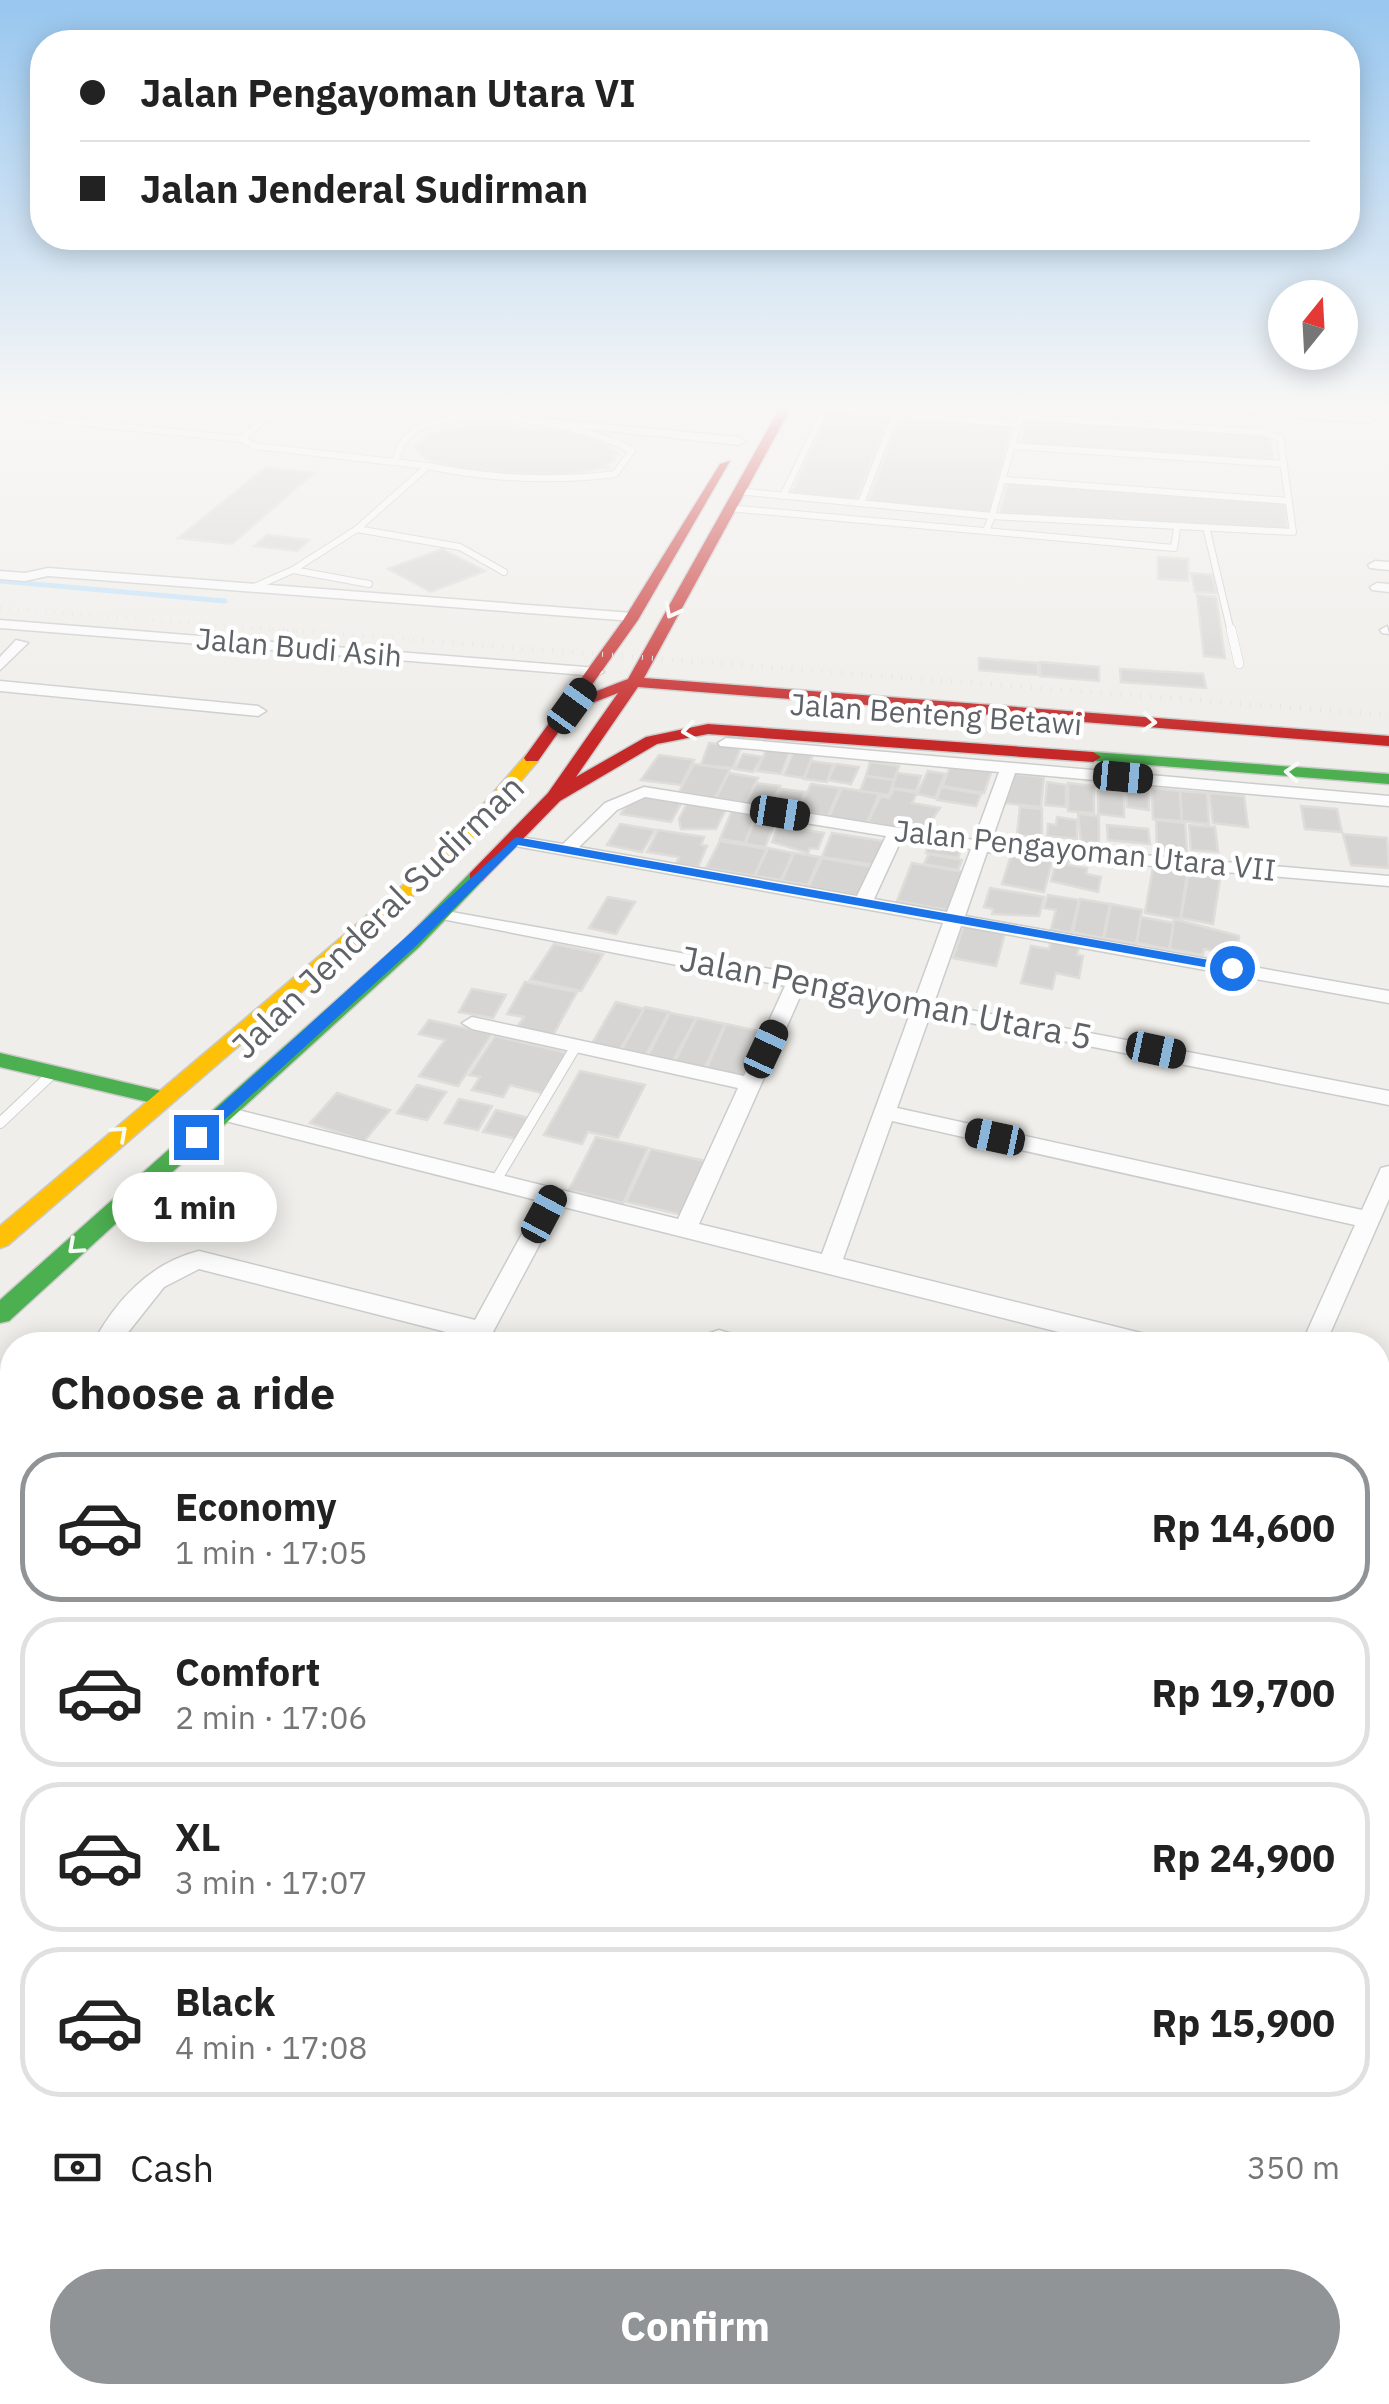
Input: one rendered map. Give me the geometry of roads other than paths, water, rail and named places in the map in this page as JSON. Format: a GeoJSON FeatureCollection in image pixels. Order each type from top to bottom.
{"type":"FeatureCollection","features":[{"type":"Feature","properties":{"kind":"main road","name":"Jalan Jenderal Sudirman"},"geometry":{"type":"LineString","coordinates":[[0,1239],[160,1098],[446,858],[501,802],[597,672],[693,516]]}},
{"type":"Feature","properties":{"kind":"main road","name":"Jalan Jenderal Sudirman"},"geometry":{"type":"LineString","coordinates":[[0,1314],[442,913],[516,841],[561,787],[634,682],[724,516]]}},
{"type":"Feature","properties":{"kind":"main road","name":"Jalan Benteng Betawi"},"geometry":{"type":"LineString","coordinates":[[572,706],[634,682],[1389,741]]}},
{"type":"Feature","properties":{"kind":"main road","name":"Jalan Benteng Betawi"},"geometry":{"type":"LineString","coordinates":[[561,787],[652,740],[708,729],[1389,780]]}},
{"type":"Feature","properties":{"kind":"main road"},"geometry":{"type":"LineString","coordinates":[[524,770],[561,787]]}},
{"type":"Feature","properties":{"kind":"main road"},"geometry":{"type":"LineString","coordinates":[[0,1060],[160,1098]]}},
{"type":"Feature","properties":{"kind":"street"},"geometry":{"type":"LineString","coordinates":[[10,581],[48,572],[632,616]]}},
{"type":"Feature","properties":{"kind":"street","name":"Jalan Budi Asih"},"geometry":{"type":"LineString","coordinates":[[0,624],[597,672]]}},
{"type":"Feature","properties":{"kind":"street"},"geometry":{"type":"LineString","coordinates":[[0,666],[21,643]]}},
{"type":"Feature","properties":{"kind":"street"},"geometry":{"type":"LineString","coordinates":[[0,686],[258,712]]}},
{"type":"Feature","properties":{"kind":"street"},"geometry":{"type":"LineString","coordinates":[[726,743],[1389,801]]}},
{"type":"Feature","properties":{"kind":"street"},"geometry":{"type":"LineString","coordinates":[[829,1266],[1009,767]]}},
{"type":"Feature","properties":{"kind":"street","name":"Jalan Pengayoman Utara VII"},"geometry":{"type":"LineString","coordinates":[[568,850],[625,796],[663,794],[982,846],[1389,881]]}},
{"type":"Feature","properties":{"kind":"street"},"geometry":{"type":"LineString","coordinates":[[864,901],[896,832]]}},
{"type":"Feature","properties":{"kind":"street"},"geometry":{"type":"LineString","coordinates":[[516,841],[1389,997]]}},
{"type":"Feature","properties":{"kind":"street","name":"Jalan Pengayoman Utara 5"},"geometry":{"type":"LineString","coordinates":[[442,913],[1389,1098]]}},
{"type":"Feature","properties":{"kind":"street"},"geometry":{"type":"LineString","coordinates":[[685,1229],[798,980]]}},
{"type":"Feature","properties":{"kind":"street"},"geometry":{"type":"LineString","coordinates":[[472,1024],[751,1084]]}},
{"type":"Feature","properties":{"kind":"street"},"geometry":{"type":"LineString","coordinates":[[883,1112],[1369,1220]]}},
{"type":"Feature","properties":{"kind":"street"},"geometry":{"type":"LineString","coordinates":[[222,1114],[1096,1332]]}},
{"type":"Feature","properties":{"kind":"street"},"geometry":{"type":"LineString","coordinates":[[1320,1332],[1389,1174]]}},
{"type":"Feature","properties":{"kind":"street"},"geometry":{"type":"LineString","coordinates":[[481,1332],[554,1196]]}},
{"type":"Feature","properties":{"kind":"street"},"geometry":{"type":"LineString","coordinates":[[114,1332],[153,1281],[170,1268],[200,1260],[457,1332]]}},
{"type":"Feature","properties":{"kind":"lane"},"geometry":{"type":"LineString","coordinates":[[252,588],[293,570],[372,516]]}},
{"type":"Feature","properties":{"kind":"lane"},"geometry":{"type":"LineString","coordinates":[[865,516],[1174,548],[1177,528]]}},
{"type":"Feature","properties":{"kind":"lane"},"geometry":{"type":"LineString","coordinates":[[986,531],[993,516]]}},
{"type":"Feature","properties":{"kind":"lane"},"geometry":{"type":"LineString","coordinates":[[996,516],[1292,533],[1290,516]]}},
{"type":"Feature","properties":{"kind":"lane"},"geometry":{"type":"LineString","coordinates":[[357,530],[460,547],[504,572]]}},
{"type":"Feature","properties":{"kind":"lane"},"geometry":{"type":"LineString","coordinates":[[1207,530],[1240,664]]}},
{"type":"Feature","properties":{"kind":"lane"},"geometry":{"type":"LineString","coordinates":[[293,570],[369,584]]}},
{"type":"Feature","properties":{"kind":"lane"},"geometry":{"type":"LineString","coordinates":[[495,1182],[576,1046]]}},
{"type":"Feature","properties":{"kind":"lane"},"geometry":{"type":"LineString","coordinates":[[2,1117],[53,1073]]}},
{"type":"Feature","properties":{"kind":"waterway"},"geometry":{"type":"LineString","coordinates":[[0,581],[225,601]]}},
{"type":"Feature","properties":{"kind":"railway"},"geometry":{"type":"LineString","coordinates":[[0,608],[305,632]]}},
{"type":"Feature","properties":{"kind":"railway"},"geometry":{"type":"LineString","coordinates":[[273,629],[1389,715]]}}]}
